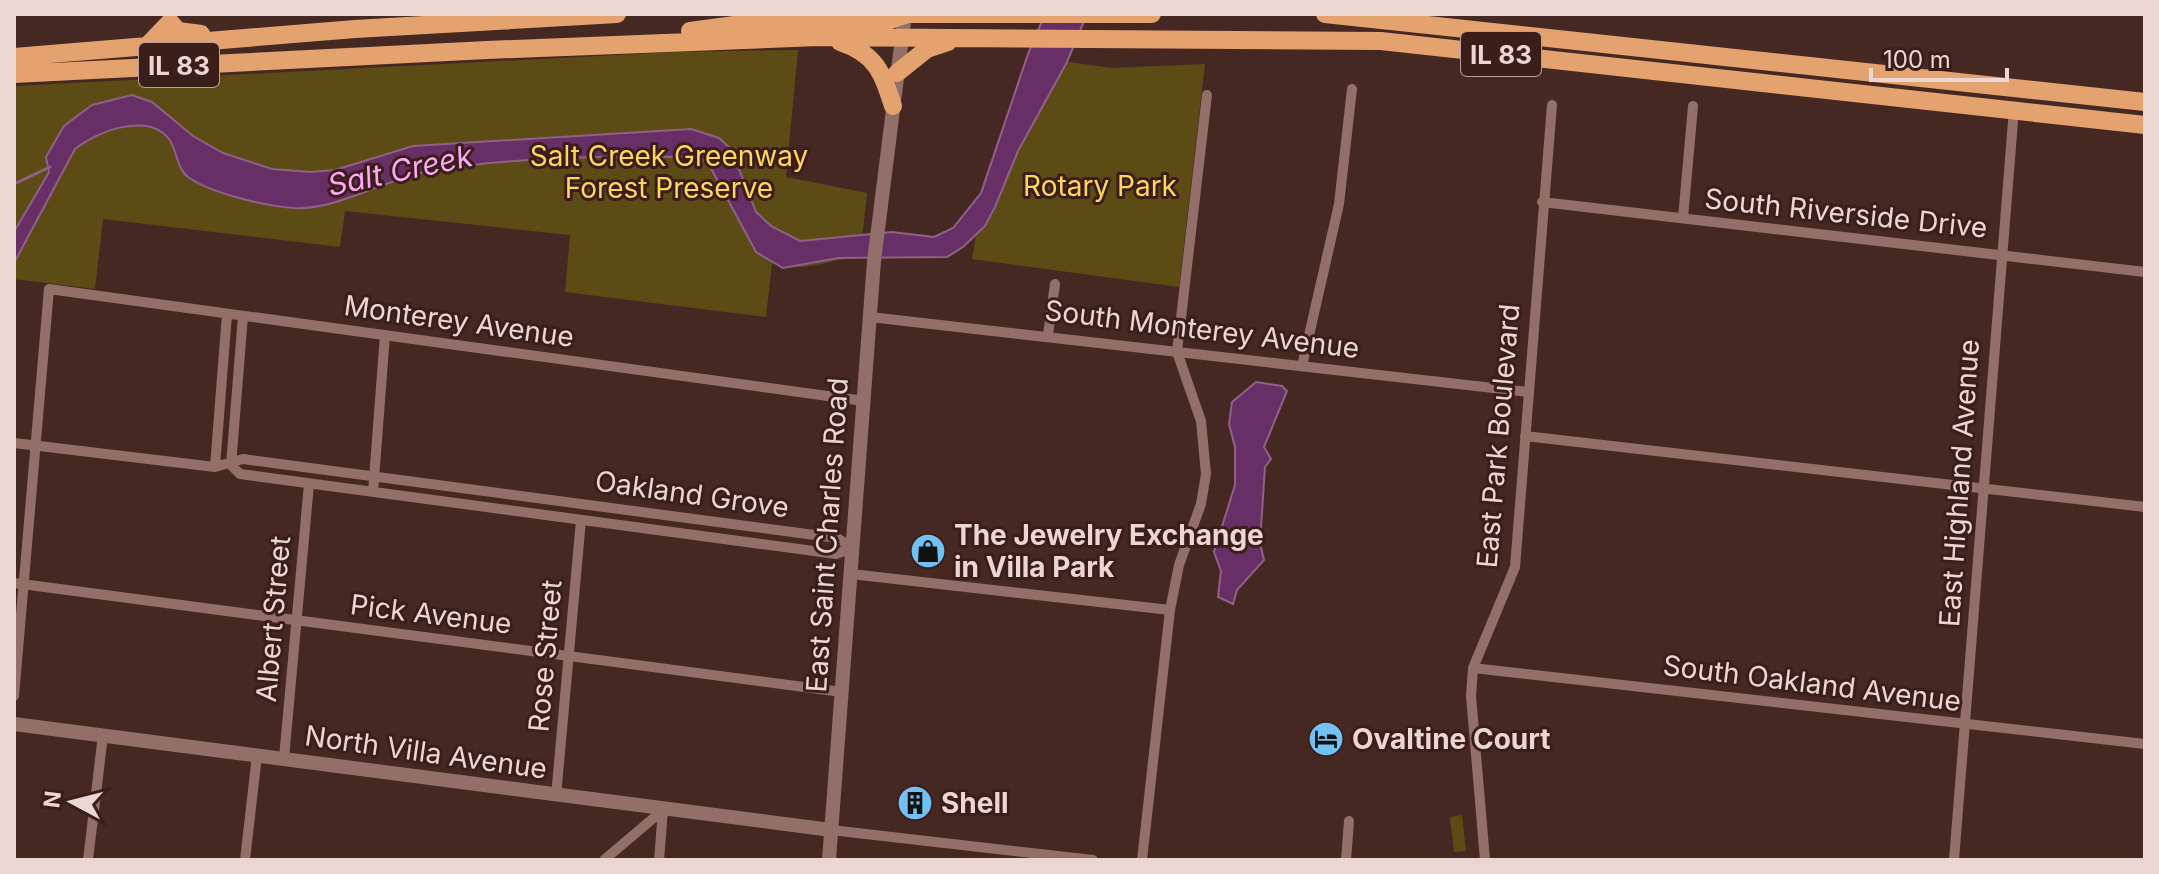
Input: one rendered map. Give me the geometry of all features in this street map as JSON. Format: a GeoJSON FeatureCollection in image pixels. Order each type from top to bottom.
{"type":"FeatureCollection","features":[{"type":"Feature","properties":{"kind":"highway","name":"IL 83"},"geometry":{"type":"LineString","coordinates":[[14,57],[299,34],[617,14]]}},
{"type":"Feature","properties":{"kind":"highway"},"geometry":{"type":"LineString","coordinates":[[641,43],[742,24],[884,22],[903,14],[1152,14]]}},
{"type":"Feature","properties":{"kind":"highway","name":"IL 83"},"geometry":{"type":"LineString","coordinates":[[1325,14],[2145,102]]}},
{"type":"Feature","properties":{"kind":"highway","name":"IL 83"},"geometry":{"type":"LineString","coordinates":[[14,74],[641,43],[826,37],[1381,41],[2145,125]]}},
{"type":"Feature","properties":{"kind":"highway"},"geometry":{"type":"LineString","coordinates":[[826,37],[862,49],[870,57],[884,80],[893,106]]}},
{"type":"Feature","properties":{"kind":"highway"},"geometry":{"type":"LineString","coordinates":[[897,73],[927,49],[962,38]]}},
{"type":"Feature","properties":{"kind":"main road","name":"East Saint Charles Road"},"geometry":{"type":"LineString","coordinates":[[829,860],[878,215],[903,14]]}},
{"type":"Feature","properties":{"kind":"main road","name":"North Villa Avenue"},"geometry":{"type":"LineString","coordinates":[[14,724],[831,830]]}},
{"type":"Feature","properties":{"kind":"street"},"geometry":{"type":"LineString","coordinates":[[1302,366],[1339,204],[1352,89]]}},
{"type":"Feature","properties":{"kind":"street"},"geometry":{"type":"LineString","coordinates":[[1142,860],[1170,610],[1179,565],[1201,504],[1206,474],[1201,421],[1177,352],[1207,95]]}},
{"type":"Feature","properties":{"kind":"street","name":"East Park Boulevard"},"geometry":{"type":"LineString","coordinates":[[1485,860],[1474,751],[1473,668],[1515,567],[1552,105]]}},
{"type":"Feature","properties":{"kind":"street"},"geometry":{"type":"LineString","coordinates":[[1683,218],[1693,106]]}},
{"type":"Feature","properties":{"kind":"street","name":"East Highland Avenue"},"geometry":{"type":"LineString","coordinates":[[1954,860],[2000,254],[2014,109]]}},
{"type":"Feature","properties":{"kind":"street","name":"South Riverside Drive"},"geometry":{"type":"LineString","coordinates":[[1542,202],[2145,272]]}},
{"type":"Feature","properties":{"kind":"street"},"geometry":{"type":"LineString","coordinates":[[1048,335],[1055,284]]}},
{"type":"Feature","properties":{"kind":"street","name":"Monterey Avenue"},"geometry":{"type":"LineString","coordinates":[[35,446],[49,289],[864,401]]}},
{"type":"Feature","properties":{"kind":"street"},"geometry":{"type":"LineString","coordinates":[[215,467],[227,314]]}},
{"type":"Feature","properties":{"kind":"street"},"geometry":{"type":"LineString","coordinates":[[231,465],[243,316]]}},
{"type":"Feature","properties":{"kind":"street","name":"South Monterey Avenue"},"geometry":{"type":"LineString","coordinates":[[870,317],[1528,392]]}},
{"type":"Feature","properties":{"kind":"street"},"geometry":{"type":"LineString","coordinates":[[373,492],[385,335]]}},
{"type":"Feature","properties":{"kind":"street"},"geometry":{"type":"LineString","coordinates":[[1525,436],[2145,507]]}},
{"type":"Feature","properties":{"kind":"street","name":"Oakland Grove"},"geometry":{"type":"LineString","coordinates":[[14,443],[215,467],[231,465],[243,459],[837,538],[853,548]]}},
{"type":"Feature","properties":{"kind":"street"},"geometry":{"type":"LineString","coordinates":[[14,696],[19,584],[35,446]]}},
{"type":"Feature","properties":{"kind":"street","name":"Oakland Grove"},"geometry":{"type":"LineString","coordinates":[[231,465],[240,474],[309,484],[836,554],[853,548]]}},
{"type":"Feature","properties":{"kind":"street","name":"Albert Street"},"geometry":{"type":"LineString","coordinates":[[284,758],[309,484]]}},
{"type":"Feature","properties":{"kind":"street","name":"Rose Street"},"geometry":{"type":"LineString","coordinates":[[556,796],[581,520]]}},
{"type":"Feature","properties":{"kind":"street"},"geometry":{"type":"LineString","coordinates":[[851,574],[1170,610]]}},
{"type":"Feature","properties":{"kind":"street","name":"Pick Avenue"},"geometry":{"type":"LineString","coordinates":[[19,584],[842,692]]}},
{"type":"Feature","properties":{"kind":"street","name":"South Oakland Avenue"},"geometry":{"type":"LineString","coordinates":[[1473,668],[2145,744]]}},
{"type":"Feature","properties":{"kind":"street"},"geometry":{"type":"LineString","coordinates":[[88,860],[103,735]]}},
{"type":"Feature","properties":{"kind":"street"},"geometry":{"type":"LineString","coordinates":[[245,860],[257,755]]}},
{"type":"Feature","properties":{"kind":"street"},"geometry":{"type":"LineString","coordinates":[[604,860],[663,810]]}},
{"type":"Feature","properties":{"kind":"street"},"geometry":{"type":"LineString","coordinates":[[659,860],[663,810]]}},
{"type":"Feature","properties":{"kind":"street"},"geometry":{"type":"LineString","coordinates":[[1346,860],[1349,821]]}},
{"type":"Feature","properties":{"kind":"street"},"geometry":{"type":"LineString","coordinates":[[831,830],[1093,860]]}},
{"type":"Feature","properties":{"kind":"green space","name":"Salt Creek Greenway Forest Preserve"},"geometry":{"type":"Polygon","coordinates":[[[798,50],[786,177],[867,193],[860,257],[804,267],[782,266],[772,262],[766,317],[565,292],[570,235],[345,211],[340,247],[103,219],[95,289],[14,279],[14,86],[676,52],[798,50]]]}},
{"type":"Feature","properties":{"kind":"green space","name":"Rotary Park"},"geometry":{"type":"Polygon","coordinates":[[[1067,62],[1112,68],[1205,64],[1179,287],[972,259],[976,236],[995,207],[1018,151],[1067,62]]]}},
{"type":"Feature","properties":{"kind":"green space"},"geometry":{"type":"Polygon","coordinates":[[[1462,815],[1466,851],[1454,852],[1450,817],[1462,815]]]}},
{"type":"Feature","properties":{"kind":"water","name":"Salt Creek"},"geometry":{"type":"Polygon","coordinates":[[[1045,14],[1087,14],[1067,62],[1018,151],[985,226],[947,257],[838,258],[783,268],[756,252],[707,161],[689,157],[561,158],[433,170],[327,204],[293,208],[238,198],[198,183],[182,169],[169,139],[160,131],[136,126],[109,131],[75,149],[14,263],[14,232],[49,172],[46,157],[64,126],[92,105],[132,95],[152,102],[193,136],[223,153],[272,169],[310,172],[335,170],[413,146],[691,129],[719,138],[731,149],[756,212],[771,226],[800,241],[892,232],[934,237],[953,228],[981,193],[1028,54],[1045,14]]]}},
{"type":"Feature","properties":{"kind":"water"},"geometry":{"type":"Polygon","coordinates":[[[1256,382],[1282,386],[1287,391],[1264,447],[1271,459],[1265,467],[1260,543],[1264,560],[1237,590],[1233,604],[1218,597],[1221,571],[1214,552],[1235,485],[1235,447],[1229,424],[1232,402],[1256,382]]]}},
{"type":"Feature","properties":{"kind":"waterway"},"geometry":{"type":"LineString","coordinates":[[14,184],[50,167]]}},
{"type":"Feature","properties":{"kind":"place","name":"The Jewelry Exchange in Villa Park"},"geometry":{"type":"Point","coordinates":[928,551]}},
{"type":"Feature","properties":{"kind":"place","name":"Ovaltine Court"},"geometry":{"type":"Point","coordinates":[1326,739]}},
{"type":"Feature","properties":{"kind":"place","name":"Shell"},"geometry":{"type":"Point","coordinates":[915,803]}}]}
